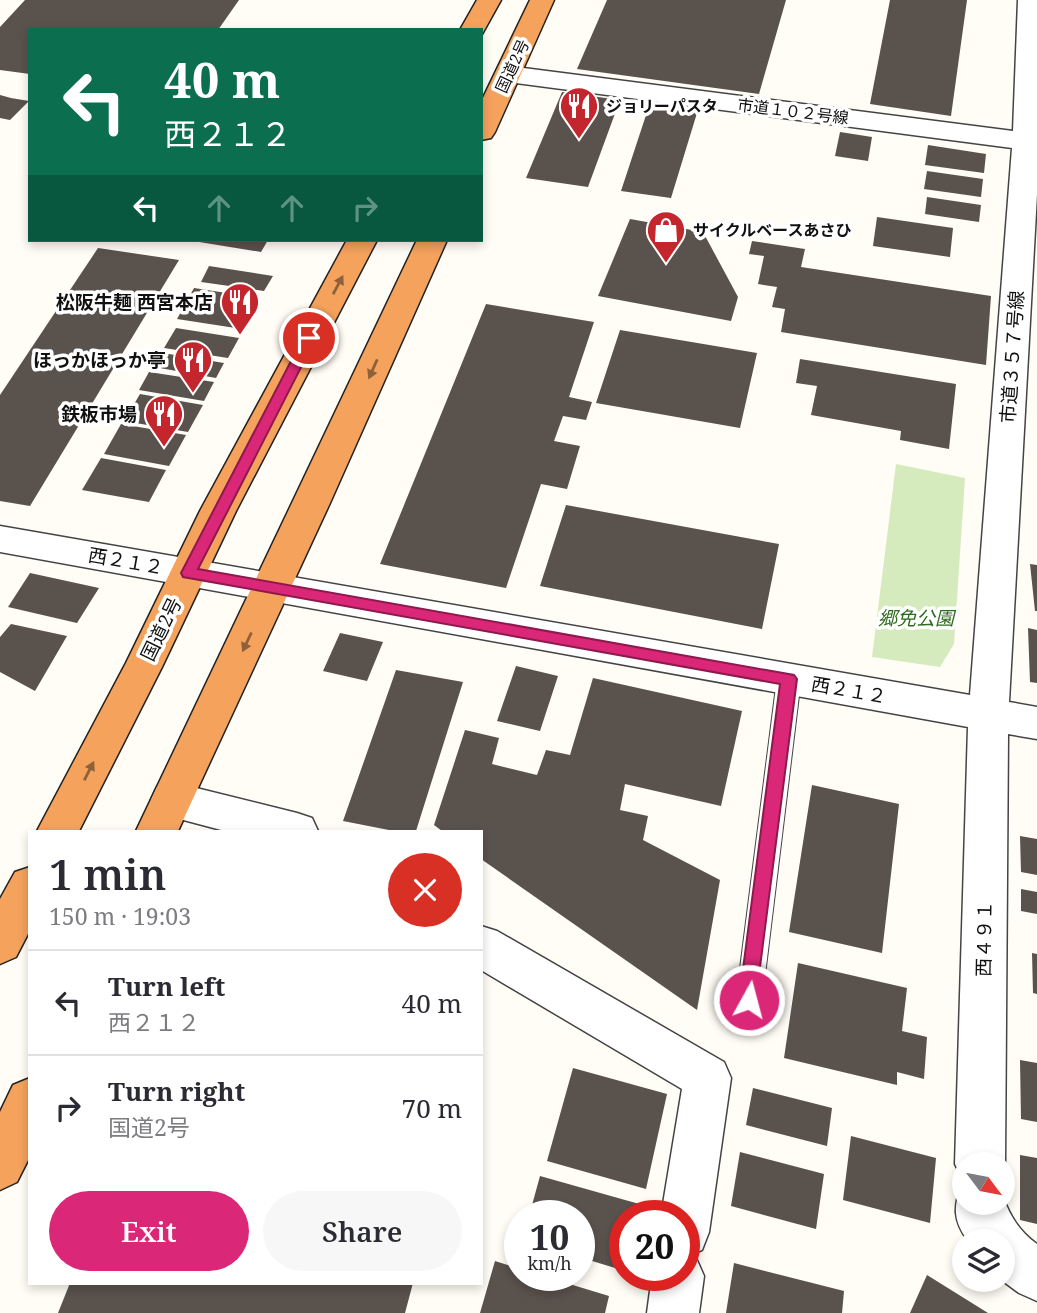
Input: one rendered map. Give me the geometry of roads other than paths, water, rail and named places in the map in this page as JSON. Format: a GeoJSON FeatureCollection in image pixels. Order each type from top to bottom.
{"type":"FeatureCollection","features":[{"type":"Feature","properties":{"kind":"highway"},"geometry":{"type":"LineString","coordinates":[[474,28],[489,0]]}},
{"type":"Feature","properties":{"kind":"highway","name":"国道2号"},"geometry":{"type":"LineString","coordinates":[[483,128],[542,0]]}},
{"type":"Feature","properties":{"kind":"highway","name":"国道2号"},"geometry":{"type":"LineString","coordinates":[[59,830],[188,573],[361,242]]}},
{"type":"Feature","properties":{"kind":"highway"},"geometry":{"type":"LineString","coordinates":[[165,816],[431,242]]}},
{"type":"Feature","properties":{"kind":"highway"},"geometry":{"type":"LineString","coordinates":[[0,943],[28,890]]}},
{"type":"Feature","properties":{"kind":"highway"},"geometry":{"type":"LineString","coordinates":[[0,1165],[28,1106]]}},
{"type":"Feature","properties":{"kind":"street","name":"市道３５７号線"},"geometry":{"type":"LineString","coordinates":[[988,715],[1032,142],[1030,0]]}},
{"type":"Feature","properties":{"kind":"street","name":"市道１０２号線"},"geometry":{"type":"LineString","coordinates":[[508,74],[1032,142]]}},
{"type":"Feature","properties":{"kind":"street","name":"西２１２"},"geometry":{"type":"LineString","coordinates":[[0,539],[1037,723]]}},
{"type":"Feature","properties":{"kind":"street","name":"西４９１"},"geometry":{"type":"LineString","coordinates":[[981,1152],[988,715]]}},
{"type":"Feature","properties":{"kind":"street"},"geometry":{"type":"LineString","coordinates":[[165,816],[288,830]]}},
{"type":"Feature","properties":{"kind":"street"},"geometry":{"type":"LineString","coordinates":[[483,947],[706,1078],[689,1200]]}},
{"type":"Feature","properties":{"kind":"street"},"geometry":{"type":"LineString","coordinates":[[1015,1259],[1037,1275]]}},
{"type":"Feature","properties":{"kind":"street"},"geometry":{"type":"LineString","coordinates":[[673,1313],[676,1291]]}},
{"type":"Feature","properties":{"kind":"lane"},"geometry":{"type":"LineString","coordinates":[[749,1000],[789,679]]}},
{"type":"Feature","properties":{"kind":"place","name":"ジョリーパスタ"},"geometry":{"type":"Point","coordinates":[579,140]}},
{"type":"Feature","properties":{"kind":"place","name":"サイクルベースあさひ"},"geometry":{"type":"Point","coordinates":[666,264]}},
{"type":"Feature","properties":{"kind":"place","name":"松阪牛麺 西宮本店"},"geometry":{"type":"Point","coordinates":[240,336]}},
{"type":"Feature","properties":{"kind":"place","name":"ほっかほっか亭"},"geometry":{"type":"Point","coordinates":[193,394]}},
{"type":"Feature","properties":{"kind":"place","name":"鉄板市場"},"geometry":{"type":"Point","coordinates":[164,448]}},
{"type":"Feature","properties":{"kind":"park label","name":"郷免公園"},"geometry":{"type":"Point","coordinates":[916,618]}}]}
